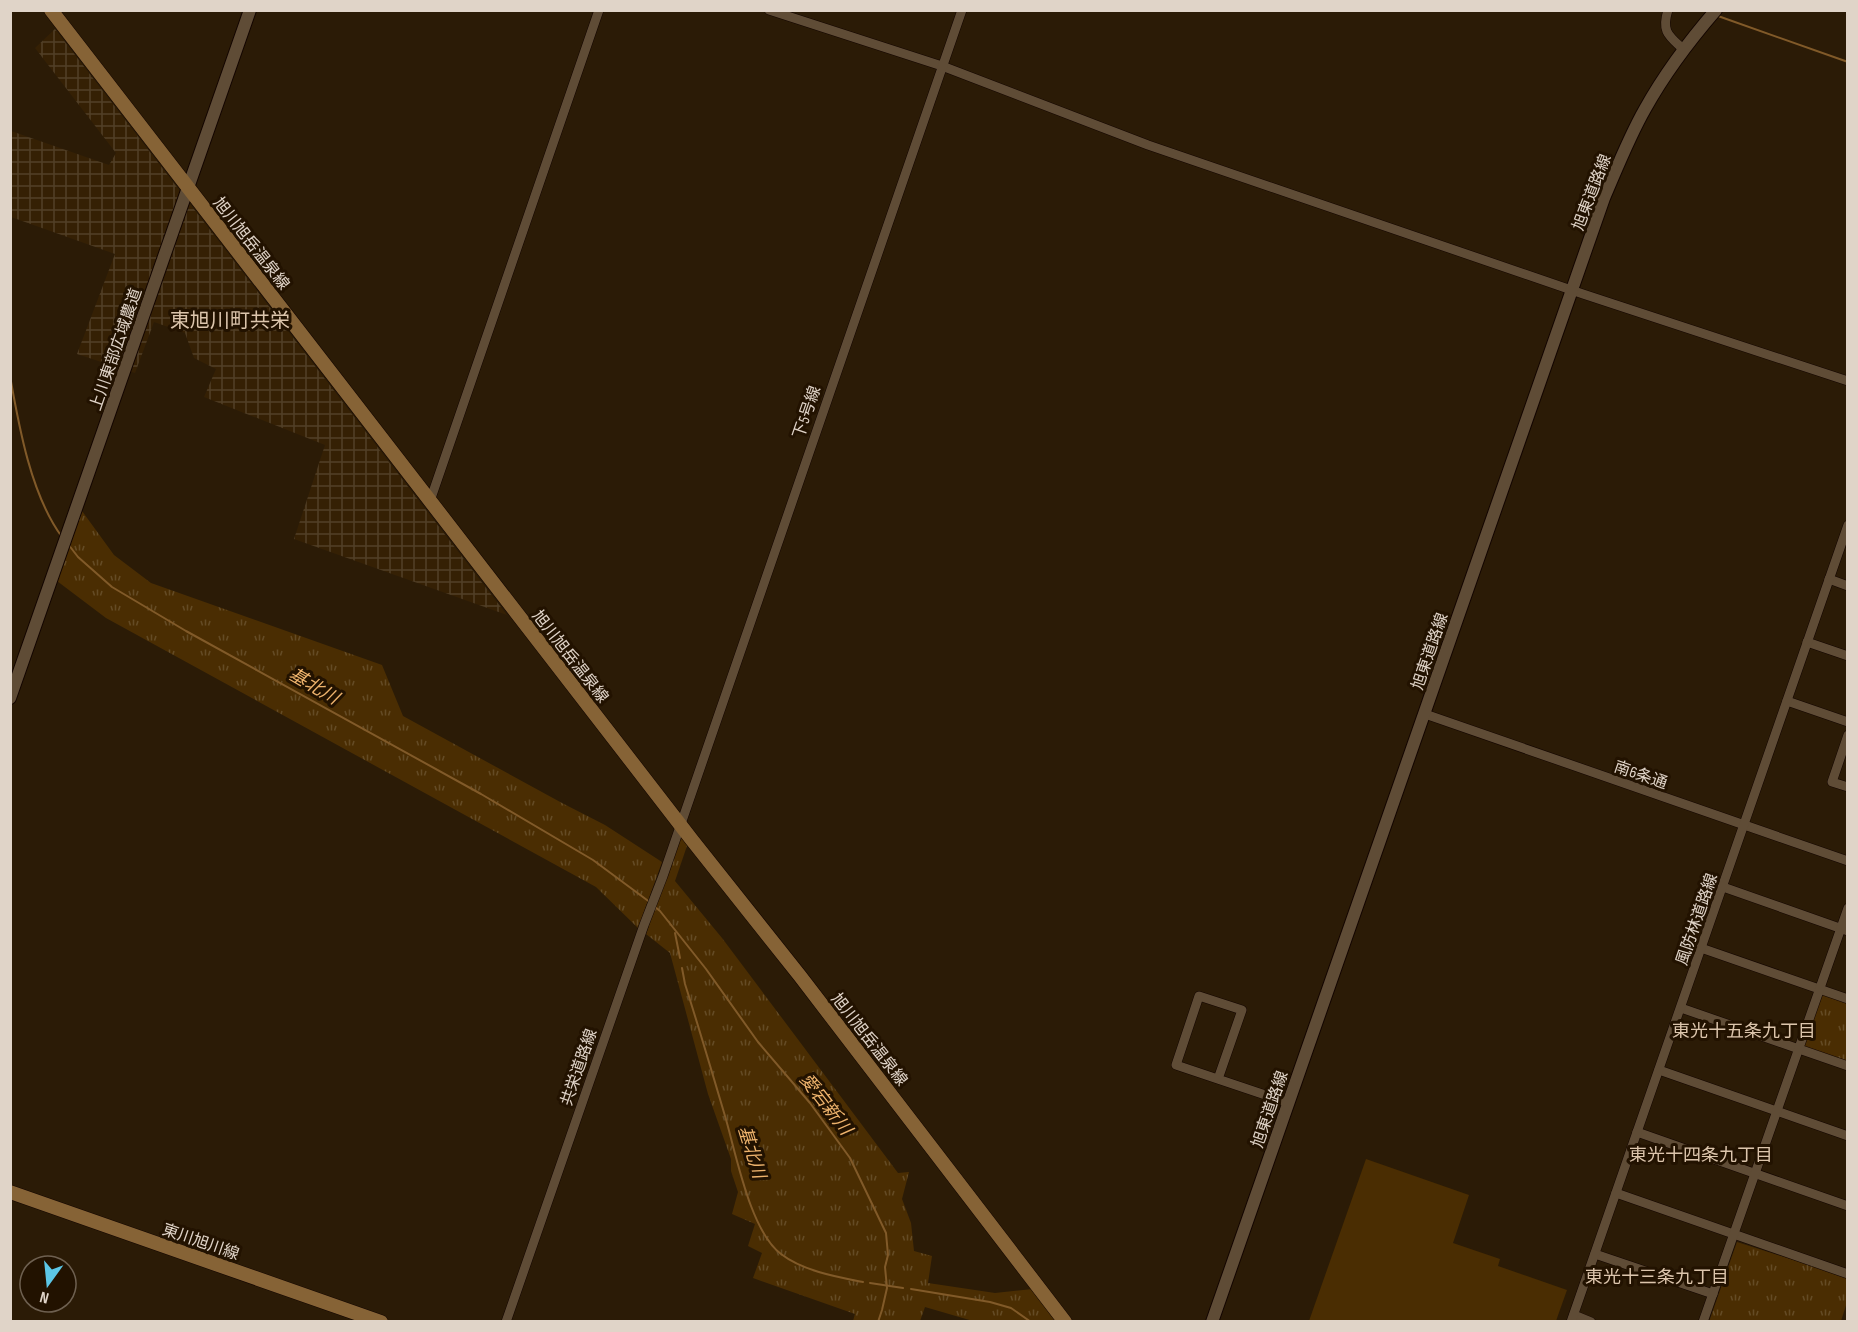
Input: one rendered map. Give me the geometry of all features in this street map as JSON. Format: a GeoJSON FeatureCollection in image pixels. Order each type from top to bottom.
{"type":"FeatureCollection","features":[{"type":"Feature","properties":{"kind":"main road","name":"旭川旭岳温泉線"},"geometry":{"type":"LineString","coordinates":[[51,10],[807,985],[1065,1322]]}},
{"type":"Feature","properties":{"kind":"main road","name":"東川旭川線"},"geometry":{"type":"LineString","coordinates":[[10,1192],[381,1322]]}},
{"type":"Feature","properties":{"kind":"street","name":"上川東部広域農道"},"geometry":{"type":"LineString","coordinates":[[10,698],[250,10]]}},
{"type":"Feature","properties":{"kind":"street"},"geometry":{"type":"LineString","coordinates":[[430,501],[599,10]]}},
{"type":"Feature","properties":{"kind":"street"},"geometry":{"type":"LineString","coordinates":[[769,10],[942,66],[1148,145],[1572,290],[1848,381]]}},
{"type":"Feature","properties":{"kind":"street","name":"下5号線"},"geometry":{"type":"LineString","coordinates":[[680,824],[962,10]]}},
{"type":"Feature","properties":{"kind":"street","name":"旭東道路線"},"geometry":{"type":"LineString","coordinates":[[1212,1322],[1604,198],[1645,108],[1684,50],[1716,10]]}},
{"type":"Feature","properties":{"kind":"street"},"geometry":{"type":"LineString","coordinates":[[1668,11],[1664,24],[1668,34],[1684,50]]}},
{"type":"Feature","properties":{"kind":"street","name":"風防林道路線"},"geometry":{"type":"LineString","coordinates":[[1573,1318],[1848,525]]}},
{"type":"Feature","properties":{"kind":"street"},"geometry":{"type":"LineString","coordinates":[[1829,579],[1848,586]]}},
{"type":"Feature","properties":{"kind":"street"},"geometry":{"type":"LineString","coordinates":[[1807,642],[1848,656]]}},
{"type":"Feature","properties":{"kind":"street"},"geometry":{"type":"LineString","coordinates":[[1787,701],[1848,722]]}},
{"type":"Feature","properties":{"kind":"street","name":"南6条通"},"geometry":{"type":"LineString","coordinates":[[1425,714],[1848,861]]}},
{"type":"Feature","properties":{"kind":"street"},"geometry":{"type":"LineString","coordinates":[[1848,735],[1832,782],[1848,787]]}},
{"type":"Feature","properties":{"kind":"street","name":"共栄道路線"},"geometry":{"type":"LineString","coordinates":[[506,1322],[680,824]]}},
{"type":"Feature","properties":{"kind":"street"},"geometry":{"type":"LineString","coordinates":[[1723,887],[1844,930]]}},
{"type":"Feature","properties":{"kind":"street"},"geometry":{"type":"LineString","coordinates":[[1703,1322],[1819,989],[1844,930],[1848,908]]}},
{"type":"Feature","properties":{"kind":"street"},"geometry":{"type":"LineString","coordinates":[[1701,948],[1848,999]]}},
{"type":"Feature","properties":{"kind":"street"},"geometry":{"type":"LineString","coordinates":[[1218,1079],[1242,1010],[1199,996],[1176,1065],[1289,1103]]}},
{"type":"Feature","properties":{"kind":"street"},"geometry":{"type":"LineString","coordinates":[[1681,1008],[1848,1066]]}},
{"type":"Feature","properties":{"kind":"street"},"geometry":{"type":"LineString","coordinates":[[1659,1070],[1848,1136]]}},
{"type":"Feature","properties":{"kind":"street"},"geometry":{"type":"LineString","coordinates":[[1637,1132],[1848,1206]]}},
{"type":"Feature","properties":{"kind":"street"},"geometry":{"type":"LineString","coordinates":[[1616,1193],[1848,1274]]}},
{"type":"Feature","properties":{"kind":"street"},"geometry":{"type":"LineString","coordinates":[[1595,1254],[1713,1294]]}},
{"type":"Feature","properties":{"kind":"street"},"geometry":{"type":"LineString","coordinates":[[1573,1318],[1591,1322]]}},
{"type":"Feature","properties":{"kind":"shaded area"},"geometry":{"type":"Polygon","coordinates":[[[55,29],[507,615],[294,539],[325,445],[204,397],[216,369],[194,358],[185,333],[154,322],[135,373],[77,354],[115,254],[11,217],[11,131],[109,165],[116,153],[35,48],[55,29]]]}},
{"type":"Feature","properties":{"kind":"green space"},"geometry":{"type":"Polygon","coordinates":[[[82,511],[114,555],[151,583],[382,665],[403,716],[605,825],[662,862],[638,928],[596,887],[106,618],[57,581],[82,511]]]}},
{"type":"Feature","properties":{"kind":"green space"},"geometry":{"type":"Polygon","coordinates":[[[682,831],[689,840],[675,881],[722,938],[898,1173],[909,1172],[902,1199],[911,1223],[914,1251],[932,1256],[928,1283],[995,1293],[1033,1289],[1058,1321],[973,1321],[925,1307],[920,1321],[853,1321],[855,1314],[753,1278],[762,1253],[748,1246],[755,1224],[732,1214],[738,1192],[731,1171],[731,1159],[708,1094],[670,953],[646,934],[682,831]]]}},
{"type":"Feature","properties":{"kind":"green space"},"geometry":{"type":"Polygon","coordinates":[[[1819,989],[1847,999],[1847,1066],[1799,1049],[1819,989]]]}},
{"type":"Feature","properties":{"kind":"green space"},"geometry":{"type":"Polygon","coordinates":[[[1366,1159],[1469,1195],[1453,1243],[1500,1259],[1498,1266],[1567,1290],[1556,1321],[1309,1321],[1366,1159]]]}},
{"type":"Feature","properties":{"kind":"green space"},"geometry":{"type":"Polygon","coordinates":[[[1737,1242],[1847,1277],[1847,1302],[1841,1321],[1709,1322],[1737,1242]]]}},
{"type":"Feature","properties":{"kind":"waterway"},"geometry":{"type":"LineString","coordinates":[[1718,16],[1848,62]]}},
{"type":"Feature","properties":{"kind":"waterway","name":"基北川"},"geometry":{"type":"LineString","coordinates":[[10,376],[22,438],[34,481],[51,520],[62,537]]}},
{"type":"Feature","properties":{"kind":"waterway","name":"基北川"},"geometry":{"type":"LineString","coordinates":[[68,544],[78,557],[112,587],[186,631],[481,794],[593,860],[651,903]]}},
{"type":"Feature","properties":{"kind":"waterway","name":"愛宕新川"},"geometry":{"type":"LineString","coordinates":[[655,907],[706,969],[758,1042],[810,1103],[850,1158],[886,1233],[887,1288],[878,1322]]}},
{"type":"Feature","properties":{"kind":"waterway","name":"基北川"},"geometry":{"type":"LineString","coordinates":[[675,933],[680,958]]}},
{"type":"Feature","properties":{"kind":"waterway","name":"基北川"},"geometry":{"type":"LineString","coordinates":[[682,968],[745,1190],[761,1228],[770,1243],[781,1254],[799,1265],[863,1282]]}},
{"type":"Feature","properties":{"kind":"waterway","name":"愛宕新川"},"geometry":{"type":"LineString","coordinates":[[870,1283],[903,1288]]}},
{"type":"Feature","properties":{"kind":"waterway","name":"基北川"},"geometry":{"type":"LineString","coordinates":[[911,1289],[990,1302],[1011,1308],[1031,1322]]}},
{"type":"Feature","properties":{"kind":"district","name":"東旭川町共栄"},"geometry":{"type":"Point","coordinates":[230,320]}},
{"type":"Feature","properties":{"kind":"district","name":"東光十五条九丁目"},"geometry":{"type":"Point","coordinates":[1744,1031]}},
{"type":"Feature","properties":{"kind":"district","name":"東光十四条九丁目"},"geometry":{"type":"Point","coordinates":[1701,1155]}},
{"type":"Feature","properties":{"kind":"district","name":"東光十三条九丁目"},"geometry":{"type":"Point","coordinates":[1657,1277]}}]}
